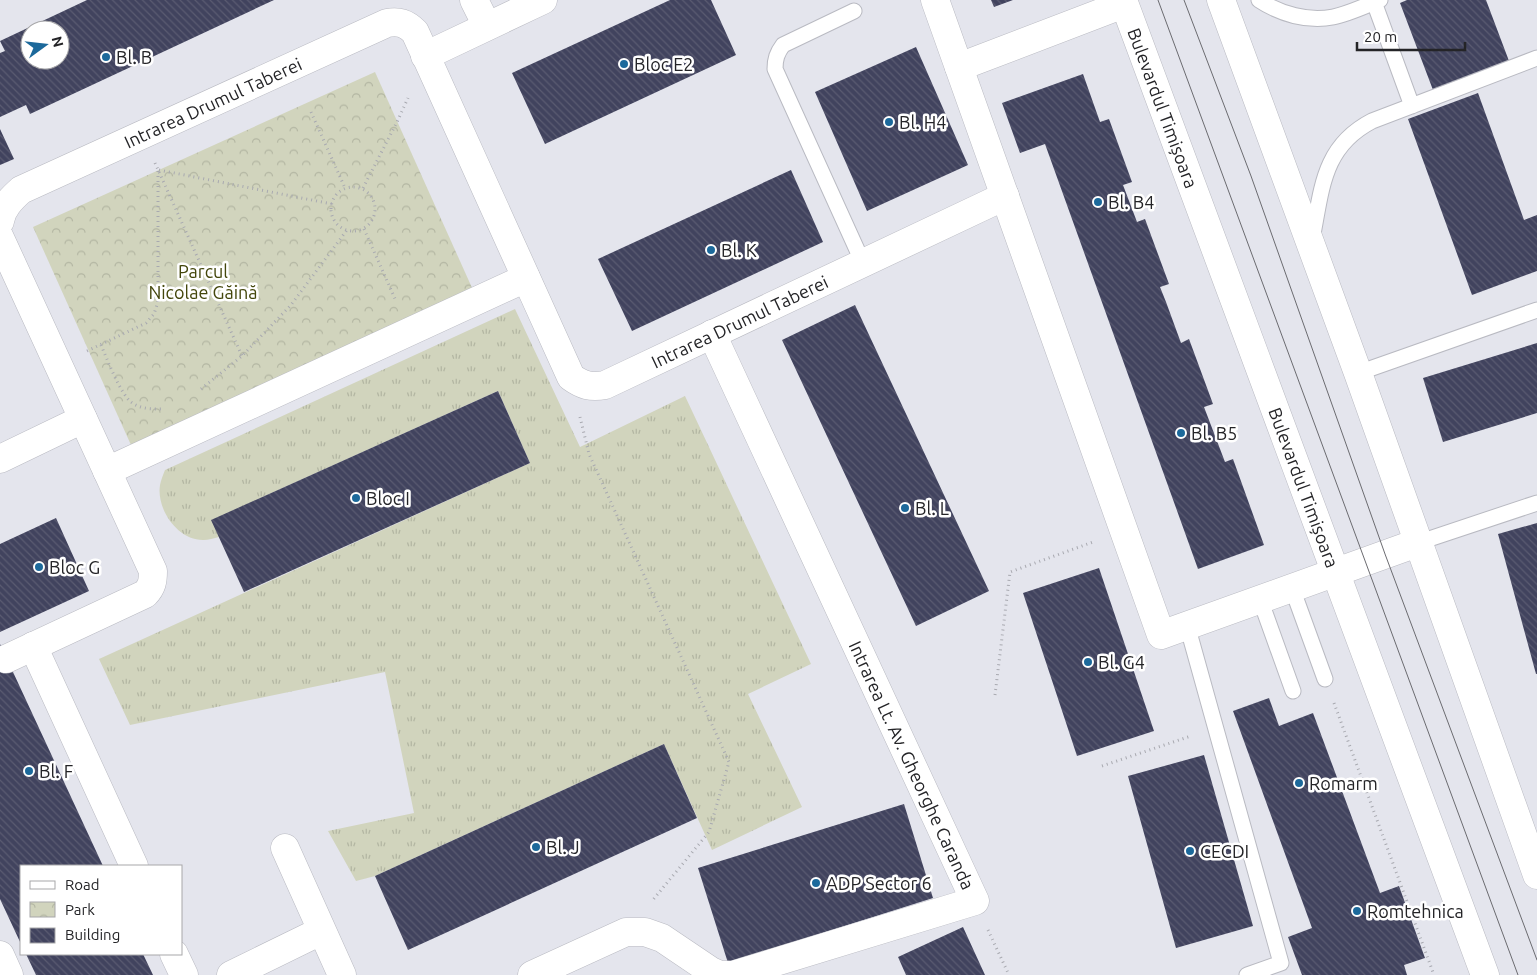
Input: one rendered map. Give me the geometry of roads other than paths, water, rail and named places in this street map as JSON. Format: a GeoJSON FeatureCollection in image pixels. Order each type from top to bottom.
{"type":"FeatureCollection","features":[{"type":"Feature","properties":{"kind":"street"},"geometry":{"type":"LineString","coordinates":[[474,0],[486,26]]}},
{"type":"Feature","properties":{"kind":"street"},"geometry":{"type":"LineString","coordinates":[[425,56],[543,0]]}},
{"type":"Feature","properties":{"kind":"street"},"geometry":{"type":"LineString","coordinates":[[935,0],[1162,634],[1417,542]]}},
{"type":"Feature","properties":{"kind":"street"},"geometry":{"type":"LineString","coordinates":[[1221,0],[1310,248],[1358,373],[1537,874]]}},
{"type":"Feature","properties":{"kind":"street"},"geometry":{"type":"LineString","coordinates":[[959,67],[1123,2]]}},
{"type":"Feature","properties":{"kind":"street","name":"Bulevardul Timișoara"},"geometry":{"type":"LineString","coordinates":[[1123,2],[1485,975]]}},
{"type":"Feature","properties":{"kind":"street","name":"Intrarea Drumul Taberei"},"geometry":{"type":"LineString","coordinates":[[0,221],[1,215],[10,201],[21,190],[387,22],[396,21],[408,25],[415,32],[571,377],[587,386],[605,385],[1005,196]]}},
{"type":"Feature","properties":{"kind":"street"},"geometry":{"type":"LineString","coordinates":[[2,249],[84,419],[153,571],[153,580],[145,594],[6,659]]}},
{"type":"Feature","properties":{"kind":"street"},"geometry":{"type":"LineString","coordinates":[[107,471],[526,278]]}},
{"type":"Feature","properties":{"kind":"street","name":"Intrarea Lt. Av. Gheorghe Caranda"},"geometry":{"type":"LineString","coordinates":[[532,975],[626,932],[645,932],[662,938],[711,971],[720,975],[733,975],[975,901],[712,334]]}},
{"type":"Feature","properties":{"kind":"street"},"geometry":{"type":"LineString","coordinates":[[0,459],[84,419]]}},
{"type":"Feature","properties":{"kind":"street"},"geometry":{"type":"LineString","coordinates":[[33,646],[134,865]]}},
{"type":"Feature","properties":{"kind":"street"},"geometry":{"type":"LineString","coordinates":[[285,848],[342,975]]}},
{"type":"Feature","properties":{"kind":"street"},"geometry":{"type":"LineString","coordinates":[[231,975],[321,931]]}},
{"type":"Feature","properties":{"kind":"street"},"geometry":{"type":"LineString","coordinates":[[174,955],[184,975]]}},
{"type":"Feature","properties":{"kind":"street"},"geometry":{"type":"LineString","coordinates":[[0,956],[9,975]]}},
{"type":"Feature","properties":{"kind":"lane"},"geometry":{"type":"LineString","coordinates":[[1259,0],[1284,12],[1316,19],[1334,17],[1377,1],[1412,106]]}},
{"type":"Feature","properties":{"kind":"lane"},"geometry":{"type":"LineString","coordinates":[[854,11],[783,45],[778,50],[775,69],[862,263]]}},
{"type":"Feature","properties":{"kind":"lane"},"geometry":{"type":"LineString","coordinates":[[1310,248],[1326,173],[1335,152],[1347,137],[1372,121],[1537,58]]}},
{"type":"Feature","properties":{"kind":"lane"},"geometry":{"type":"LineString","coordinates":[[1358,373],[1537,310]]}},
{"type":"Feature","properties":{"kind":"lane"},"geometry":{"type":"LineString","coordinates":[[1417,542],[1537,503]]}},
{"type":"Feature","properties":{"kind":"lane"},"geometry":{"type":"LineString","coordinates":[[1292,588],[1325,679]]}},
{"type":"Feature","properties":{"kind":"lane"},"geometry":{"type":"LineString","coordinates":[[1260,599],[1293,691]]}},
{"type":"Feature","properties":{"kind":"lane"},"geometry":{"type":"LineString","coordinates":[[1187,625],[1282,963],[1247,975]]}},
{"type":"Feature","properties":{"kind":"tram line"},"geometry":{"type":"LineString","coordinates":[[1158,0],[1518,975]]}},
{"type":"Feature","properties":{"kind":"tram line"},"geometry":{"type":"LineString","coordinates":[[1184,0],[1251,176],[1385,554],[1537,960]]}},
{"type":"Feature","properties":{"kind":"place","name":"Bl. B"},"geometry":{"type":"Point","coordinates":[106,57]}},
{"type":"Feature","properties":{"kind":"place","name":"Bloc E2"},"geometry":{"type":"Point","coordinates":[624,64]}},
{"type":"Feature","properties":{"kind":"place","name":"Bl. H4"},"geometry":{"type":"Point","coordinates":[889,122]}},
{"type":"Feature","properties":{"kind":"place","name":"Bl. B4"},"geometry":{"type":"Point","coordinates":[1098,202]}},
{"type":"Feature","properties":{"kind":"place","name":"Bl. K"},"geometry":{"type":"Point","coordinates":[711,250]}},
{"type":"Feature","properties":{"kind":"place","name":"Bl. B5"},"geometry":{"type":"Point","coordinates":[1181,433]}},
{"type":"Feature","properties":{"kind":"place","name":"Bloc I"},"geometry":{"type":"Point","coordinates":[356,498]}},
{"type":"Feature","properties":{"kind":"place","name":"Bl. L"},"geometry":{"type":"Point","coordinates":[905,508]}},
{"type":"Feature","properties":{"kind":"place","name":"Bloc G"},"geometry":{"type":"Point","coordinates":[39,567]}},
{"type":"Feature","properties":{"kind":"place","name":"Bl. G4"},"geometry":{"type":"Point","coordinates":[1088,662]}},
{"type":"Feature","properties":{"kind":"place","name":"Bl. F"},"geometry":{"type":"Point","coordinates":[29,771]}},
{"type":"Feature","properties":{"kind":"place","name":"Romarm"},"geometry":{"type":"Point","coordinates":[1299,783]}},
{"type":"Feature","properties":{"kind":"place","name":"Bl. J"},"geometry":{"type":"Point","coordinates":[536,847]}},
{"type":"Feature","properties":{"kind":"place","name":"CECDI"},"geometry":{"type":"Point","coordinates":[1190,851]}},
{"type":"Feature","properties":{"kind":"place","name":"ADP Sector 6"},"geometry":{"type":"Point","coordinates":[816,883]}},
{"type":"Feature","properties":{"kind":"place","name":"Romtehnica"},"geometry":{"type":"Point","coordinates":[1357,911]}},
{"type":"Feature","properties":{"kind":"park label","name":"Parcul Nicolae Găină"},"geometry":{"type":"Point","coordinates":[203,281]}}]}
